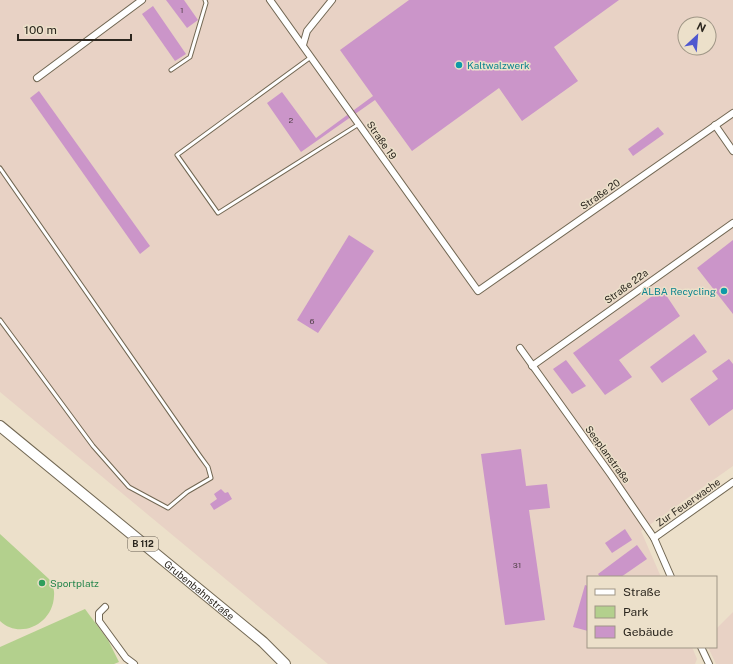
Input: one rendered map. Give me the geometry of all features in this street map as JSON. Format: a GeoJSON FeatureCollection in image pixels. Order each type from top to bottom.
{"type":"FeatureCollection","features":[{"type":"Feature","properties":{"kind":"main road","name":"Grubenbahnstraße"},"geometry":{"type":"LineString","coordinates":[[0,426],[263,642],[285,664]]}},
{"type":"Feature","properties":{"kind":"street"},"geometry":{"type":"LineString","coordinates":[[37,78],[142,0]]}},
{"type":"Feature","properties":{"kind":"street","name":"Straße 19"},"geometry":{"type":"LineString","coordinates":[[270,0],[478,291]]}},
{"type":"Feature","properties":{"kind":"street"},"geometry":{"type":"LineString","coordinates":[[303,45],[307,32],[332,0]]}},
{"type":"Feature","properties":{"kind":"street","name":"Straße 20"},"geometry":{"type":"LineString","coordinates":[[478,291],[733,113]]}},
{"type":"Feature","properties":{"kind":"street"},"geometry":{"type":"LineString","coordinates":[[715,126],[733,151]]}},
{"type":"Feature","properties":{"kind":"street","name":"Straße 22a"},"geometry":{"type":"LineString","coordinates":[[532,366],[733,223]]}},
{"type":"Feature","properties":{"kind":"street","name":"Seeplanstraße"},"geometry":{"type":"LineString","coordinates":[[520,348],[654,538],[671,576]]}},
{"type":"Feature","properties":{"kind":"street","name":"Zur Feuerwache"},"geometry":{"type":"LineString","coordinates":[[654,538],[733,482]]}},
{"type":"Feature","properties":{"kind":"street"},"geometry":{"type":"LineString","coordinates":[[104,607],[99,613],[99,621],[126,658],[134,664]]}},
{"type":"Feature","properties":{"kind":"street"},"geometry":{"type":"LineString","coordinates":[[701,648],[708,664]]}},
{"type":"Feature","properties":{"kind":"lane"},"geometry":{"type":"LineString","coordinates":[[171,70],[190,57],[206,3],[205,0]]}},
{"type":"Feature","properties":{"kind":"lane"},"geometry":{"type":"LineString","coordinates":[[311,57],[177,155],[218,213],[359,124]]}},
{"type":"Feature","properties":{"kind":"lane"},"geometry":{"type":"LineString","coordinates":[[0,168],[208,467],[211,478],[187,492],[168,508],[129,487],[93,446],[0,320]]}},
{"type":"Feature","properties":{"kind":"shaded area"},"geometry":{"type":"Polygon","coordinates":[[[0,0],[733,0],[733,466],[641,531],[661,576],[587,576],[587,648],[692,648],[697,659],[695,664],[328,664],[0,392],[0,0]]]}},
{"type":"Feature","properties":{"kind":"shaded area"},"geometry":{"type":"Polygon","coordinates":[[[733,612],[733,664],[716,664],[708,648],[717,648],[717,628],[733,612]]]}},
{"type":"Feature","properties":{"kind":"green space","name":"Sportplatz"},"geometry":{"type":"Polygon","coordinates":[[[0,534],[49,579],[53,587],[54,594],[52,606],[48,614],[42,621],[26,629],[8,627],[0,621],[0,534]]]}},
{"type":"Feature","properties":{"kind":"green space"},"geometry":{"type":"Polygon","coordinates":[[[85,609],[108,640],[119,662],[114,664],[0,664],[0,647],[85,609]]]}},
{"type":"Feature","properties":{"kind":"building"},"geometry":{"type":"Polygon","coordinates":[[[166,0],[184,0],[198,20],[187,28],[166,0]]]}},
{"type":"Feature","properties":{"kind":"building","name":"Kaltwalzwerk"},"geometry":{"type":"Polygon","coordinates":[[[409,0],[619,0],[554,47],[578,81],[522,121],[499,88],[412,151],[375,100],[301,152],[267,103],[282,92],[316,138],[373,96],[340,50],[409,0]]]}},
{"type":"Feature","properties":{"kind":"building"},"geometry":{"type":"Polygon","coordinates":[[[153,6],[186,54],[175,61],[142,14],[153,6]]]}},
{"type":"Feature","properties":{"kind":"building"},"geometry":{"type":"Polygon","coordinates":[[[39,91],[150,246],[140,254],[30,98],[39,91]]]}},
{"type":"Feature","properties":{"kind":"building"},"geometry":{"type":"Polygon","coordinates":[[[658,127],[664,134],[633,156],[628,149],[658,127]]]}},
{"type":"Feature","properties":{"kind":"building"},"geometry":{"type":"Polygon","coordinates":[[[349,235],[374,251],[318,333],[297,320],[349,235]]]}},
{"type":"Feature","properties":{"kind":"building","name":"ALBA Recycling"},"geometry":{"type":"Polygon","coordinates":[[[733,240],[733,314],[697,268],[733,240]]]}},
{"type":"Feature","properties":{"kind":"building"},"geometry":{"type":"Polygon","coordinates":[[[662,289],[680,316],[619,360],[632,377],[605,395],[573,353],[662,289]]]}},
{"type":"Feature","properties":{"kind":"building"},"geometry":{"type":"Polygon","coordinates":[[[694,334],[707,352],[662,383],[650,367],[694,334]]]}},
{"type":"Feature","properties":{"kind":"building"},"geometry":{"type":"Polygon","coordinates":[[[729,359],[733,364],[733,409],[709,426],[690,399],[718,379],[712,371],[729,359]]]}},
{"type":"Feature","properties":{"kind":"building"},"geometry":{"type":"Polygon","coordinates":[[[566,360],[586,386],[572,394],[553,369],[566,360]]]}},
{"type":"Feature","properties":{"kind":"building"},"geometry":{"type":"Polygon","coordinates":[[[521,449],[526,486],[547,484],[550,508],[529,510],[545,620],[505,625],[481,454],[521,449]]]}},
{"type":"Feature","properties":{"kind":"building"},"geometry":{"type":"Polygon","coordinates":[[[221,489],[225,493],[228,492],[232,499],[214,510],[210,504],[217,499],[214,494],[221,489]]]}},
{"type":"Feature","properties":{"kind":"building"},"geometry":{"type":"Polygon","coordinates":[[[625,529],[632,540],[612,553],[605,543],[625,529]]]}},
{"type":"Feature","properties":{"kind":"building"},"geometry":{"type":"Polygon","coordinates":[[[637,545],[647,559],[622,576],[599,576],[598,574],[637,545]]]}},
{"type":"Feature","properties":{"kind":"building"},"geometry":{"type":"Polygon","coordinates":[[[585,585],[587,586],[587,631],[573,627],[585,585]]]}},
{"type":"Feature","properties":{"kind":"place","name":"Kaltwalzwerk"},"geometry":{"type":"Point","coordinates":[459,65]}},
{"type":"Feature","properties":{"kind":"place","name":"ALBA Recycling"},"geometry":{"type":"Point","coordinates":[724,291]}},
{"type":"Feature","properties":{"kind":"place","name":"Sportplatz"},"geometry":{"type":"Point","coordinates":[42,583]}}]}
